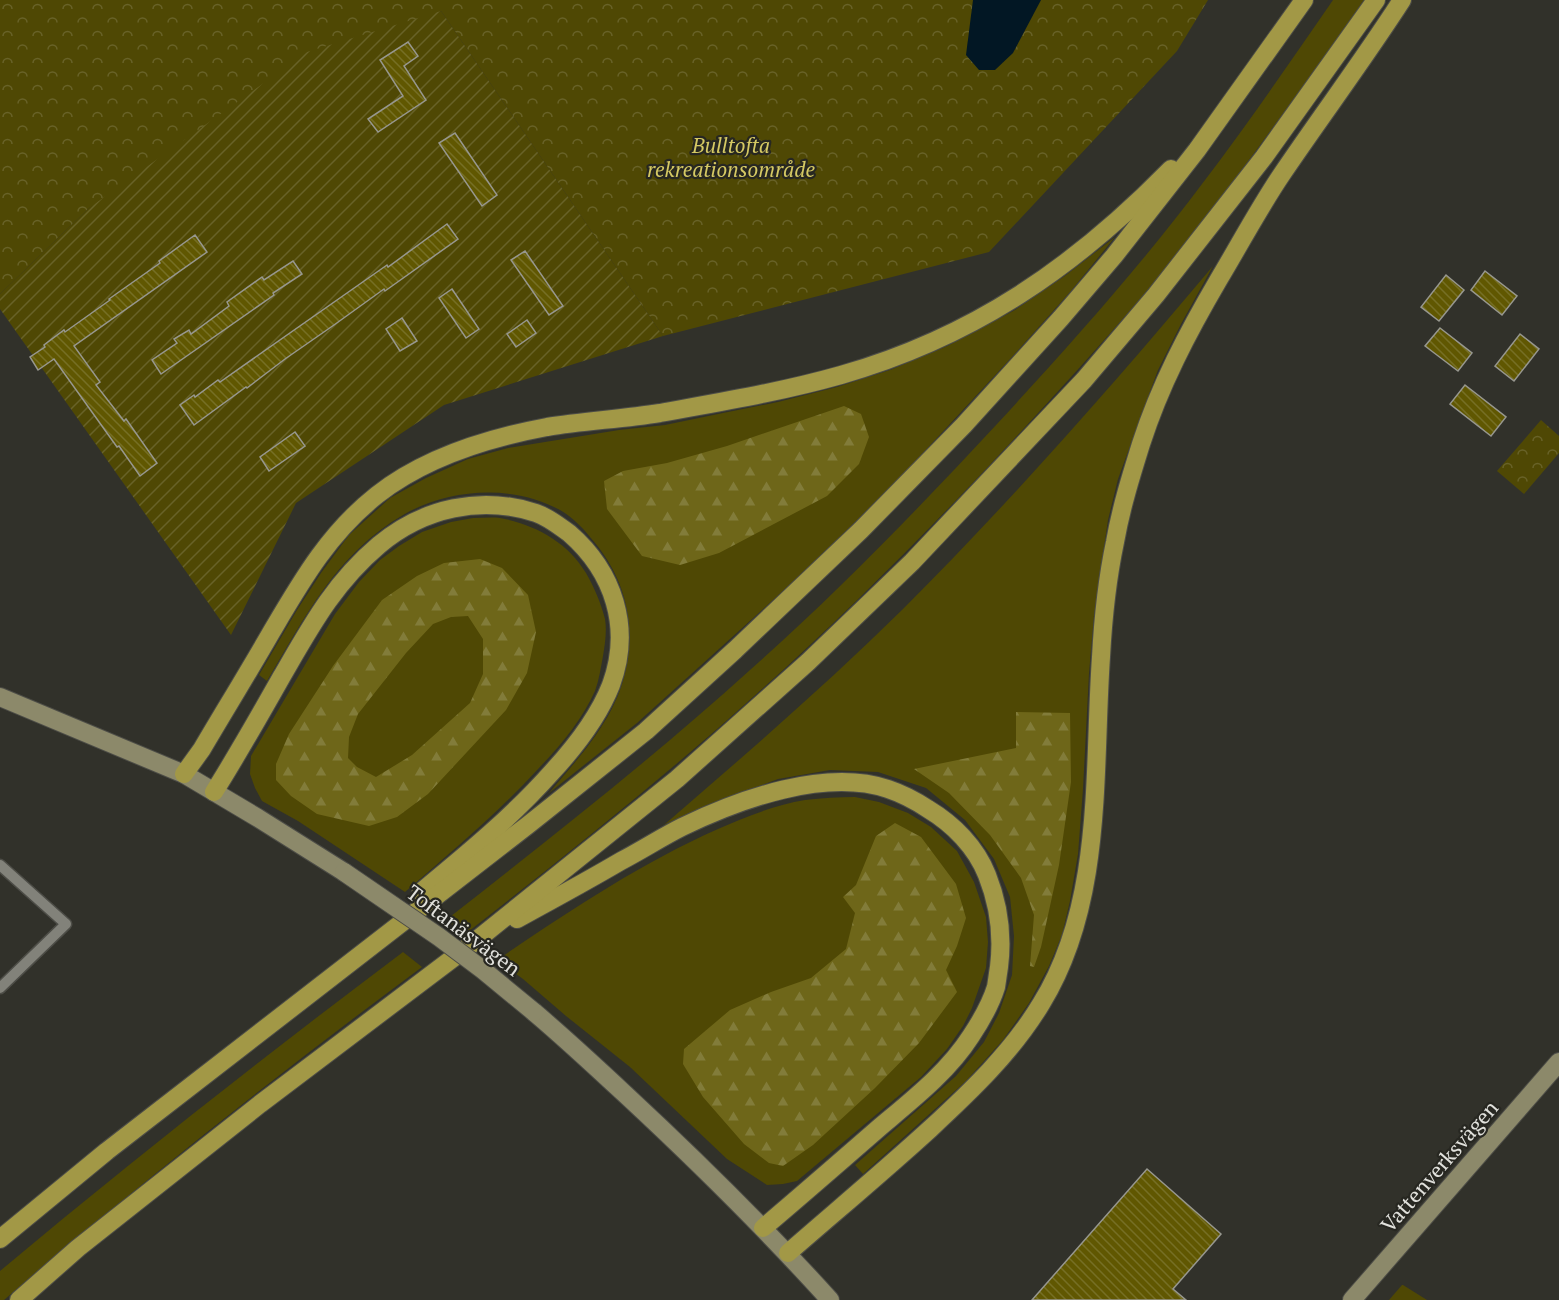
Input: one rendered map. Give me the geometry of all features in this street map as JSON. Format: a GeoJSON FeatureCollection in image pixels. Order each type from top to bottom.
{"type":"FeatureCollection","features":[{"type":"Feature","properties":{"kind":"highway"},"geometry":{"type":"LineString","coordinates":[[0,1239],[106,1151],[528,825],[645,731],[735,650],[861,530],[964,425],[1053,326],[1114,256],[1197,150],[1304,0]]}},
{"type":"Feature","properties":{"kind":"highway"},"geometry":{"type":"LineString","coordinates":[[19,1300],[78,1248],[260,1104],[473,943],[677,779],[807,662],[912,562],[1084,380],[1156,295],[1264,157],[1376,0]]}},
{"type":"Feature","properties":{"kind":"highway"},"geometry":{"type":"LineString","coordinates":[[788,1253],[911,1146],[981,1080],[1023,1030],[1040,1006],[1054,980],[1067,949],[1084,892],[1091,838],[1101,658],[1108,588],[1120,517],[1143,439],[1180,349],[1238,246],[1280,176],[1402,0]]}},
{"type":"Feature","properties":{"kind":"highway"},"geometry":{"type":"LineString","coordinates":[[184,774],[202,749],[314,562],[356,513],[398,480],[453,453],[508,436],[547,427],[652,414],[794,388],[894,358],[936,340],[1025,292],[1114,224],[1197,139],[1278,37]]}},
{"type":"Feature","properties":{"kind":"highway"},"geometry":{"type":"LineString","coordinates":[[214,792],[327,601],[353,568],[380,544],[406,526],[432,513],[462,506],[487,504],[512,507],[539,514],[561,527],[581,544],[598,564],[611,588],[617,610],[619,636],[617,660],[611,684],[599,711],[584,734],[515,812],[475,848],[364,939],[280,1016]]}},
{"type":"Feature","properties":{"kind":"highway"},"geometry":{"type":"LineString","coordinates":[[473,943],[681,828],[775,791],[828,783],[867,784],[886,788],[903,794],[939,815],[957,830],[974,851],[985,870],[995,894],[1000,923],[1001,952],[996,986],[985,1012],[971,1037],[948,1066],[919,1094],[764,1228]]}},
{"type":"Feature","properties":{"kind":"street","name":"Toftanäsvägen"},"geometry":{"type":"LineString","coordinates":[[0,697],[184,774],[344,872],[439,937],[559,1033],[764,1228],[830,1300]]}},
{"type":"Feature","properties":{"kind":"street","name":"Vattenverksvägen"},"geometry":{"type":"LineString","coordinates":[[1352,1300],[1559,1062]]}},
{"type":"Feature","properties":{"kind":"lane"},"geometry":{"type":"LineString","coordinates":[[0,865],[66,924],[0,988]]}},
{"type":"Feature","properties":{"kind":"green space","name":"Bulltofta rekreationsområde"},"geometry":{"type":"Polygon","coordinates":[[[0,0],[1208,0],[1177,51],[989,252],[663,336],[441,11],[89,208],[0,294],[0,0]]]}},
{"type":"Feature","properties":{"kind":"green space"},"geometry":{"type":"Polygon","coordinates":[[[1333,0],[1364,0],[1196,230],[1136,304],[959,497],[791,663],[615,815],[464,935],[446,920],[600,798],[713,703],[846,581],[907,519],[1050,366],[1153,246],[1236,139],[1333,0]]]}},
{"type":"Feature","properties":{"kind":"green space"},"geometry":{"type":"Polygon","coordinates":[[[441,11],[663,336],[444,405],[296,503],[231,635],[0,309],[0,294],[89,208],[307,52],[441,11]]]}},
{"type":"Feature","properties":{"kind":"green space"},"geometry":{"type":"Polygon","coordinates":[[[1115,237],[1012,357],[910,467],[849,528],[637,723],[549,793],[574,764],[608,717],[623,682],[629,645],[629,628],[624,596],[618,580],[601,551],[573,519],[542,502],[502,493],[481,493],[440,499],[403,515],[359,548],[341,568],[309,611],[267,681],[259,675],[297,610],[349,535],[390,498],[426,478],[468,459],[508,448],[665,425],[778,402],[890,370],[947,346],[1015,310],[1066,275],[1115,237]]]}},
{"type":"Feature","properties":{"kind":"green space"},"geometry":{"type":"Polygon","coordinates":[[[1213,266],[1158,370],[1118,479],[1108,520],[1094,616],[1078,854],[1062,935],[1049,966],[1029,1003],[1003,1040],[966,1081],[863,1174],[855,1165],[956,1076],[984,1042],[999,1013],[1012,975],[1014,936],[1010,897],[994,859],[965,820],[926,788],[878,772],[830,770],[778,779],[708,805],[664,825],[815,692],[944,568],[1062,441],[1213,266]]]}},
{"type":"Feature","properties":{"kind":"green space"},"geometry":{"type":"Polygon","coordinates":[[[844,406],[861,414],[869,437],[859,464],[827,496],[719,553],[680,565],[642,556],[607,509],[604,481],[623,471],[667,463],[727,446],[844,406]]]}},
{"type":"Feature","properties":{"kind":"green space"},"geometry":{"type":"Polygon","coordinates":[[[1541,420],[1559,436],[1559,453],[1524,494],[1497,471],[1541,420]]]}},
{"type":"Feature","properties":{"kind":"green space"},"geometry":{"type":"Polygon","coordinates":[[[473,518],[500,518],[525,525],[549,536],[570,552],[579,562],[594,589],[605,619],[606,638],[596,687],[590,702],[570,732],[523,785],[405,892],[298,821],[262,801],[250,774],[251,756],[335,614],[359,582],[380,560],[422,532],[451,522],[473,518]]]}},
{"type":"Feature","properties":{"kind":"green space"},"geometry":{"type":"Polygon","coordinates":[[[480,559],[502,568],[528,595],[536,632],[527,673],[506,710],[428,794],[397,817],[369,826],[317,814],[291,796],[276,780],[276,764],[289,734],[333,666],[382,600],[417,576],[444,563],[480,559]],[[468,616],[451,617],[433,624],[406,653],[358,714],[349,737],[348,758],[357,767],[376,777],[412,755],[470,703],[483,674],[483,639],[468,616]]]}},
{"type":"Feature","properties":{"kind":"green space"},"geometry":{"type":"Polygon","coordinates":[[[1016,712],[1070,713],[1071,782],[1059,865],[1041,947],[1034,967],[1030,966],[1034,915],[1021,878],[990,835],[949,793],[914,769],[1016,748],[1016,712]]]}},
{"type":"Feature","properties":{"kind":"green space"},"geometry":{"type":"Polygon","coordinates":[[[855,797],[879,802],[908,813],[931,827],[957,851],[974,882],[986,917],[988,942],[986,968],[963,1026],[947,1049],[921,1077],[797,1181],[767,1185],[727,1159],[630,1067],[497,960],[632,873],[718,829],[760,812],[794,802],[855,797]]]}},
{"type":"Feature","properties":{"kind":"green space"},"geometry":{"type":"Polygon","coordinates":[[[895,823],[921,837],[956,884],[966,918],[946,970],[957,992],[919,1043],[875,1088],[813,1145],[783,1166],[769,1163],[744,1144],[703,1097],[683,1064],[684,1049],[730,1010],[811,978],[846,949],[855,913],[843,897],[856,885],[876,836],[895,823]]]}},
{"type":"Feature","properties":{"kind":"green space"},"geometry":{"type":"Polygon","coordinates":[[[403,952],[422,967],[315,1047],[106,1214],[4,1300],[0,1300],[0,1271],[199,1109],[403,952]]]}},
{"type":"Feature","properties":{"kind":"green space"},"geometry":{"type":"Polygon","coordinates":[[[1403,1285],[1427,1300],[1389,1300],[1403,1285]]]}},
{"type":"Feature","properties":{"kind":"water"},"geometry":{"type":"Polygon","coordinates":[[[973,0],[1041,0],[1013,53],[995,70],[979,70],[966,55],[973,0]]]}},
{"type":"Feature","properties":{"kind":"building"},"geometry":{"type":"Polygon","coordinates":[[[408,42],[418,56],[404,66],[426,100],[378,132],[368,119],[403,96],[380,60],[408,42]]]}},
{"type":"Feature","properties":{"kind":"building"},"geometry":{"type":"Polygon","coordinates":[[[455,133],[497,195],[482,206],[439,143],[455,133]]]}},
{"type":"Feature","properties":{"kind":"building"},"geometry":{"type":"Polygon","coordinates":[[[447,224],[458,239],[194,425],[180,405],[218,380],[220,382],[447,224]]]}},
{"type":"Feature","properties":{"kind":"building"},"geometry":{"type":"Polygon","coordinates":[[[195,235],[207,252],[74,346],[100,382],[96,385],[124,421],[126,419],[157,463],[140,476],[54,359],[38,370],[30,357],[195,235]]]}},
{"type":"Feature","properties":{"kind":"building"},"geometry":{"type":"Polygon","coordinates":[[[525,251],[563,306],[549,315],[511,260],[525,251]]]}},
{"type":"Feature","properties":{"kind":"building"},"geometry":{"type":"Polygon","coordinates":[[[293,261],[302,274],[161,374],[152,360],[177,343],[174,339],[189,330],[191,334],[229,306],[227,302],[262,277],[264,280],[293,261]]]}},
{"type":"Feature","properties":{"kind":"building"},"geometry":{"type":"Polygon","coordinates":[[[1485,271],[1517,296],[1502,315],[1471,290],[1485,271]]]}},
{"type":"Feature","properties":{"kind":"building"},"geometry":{"type":"Polygon","coordinates":[[[1446,275],[1464,290],[1439,321],[1421,307],[1446,275]]]}},
{"type":"Feature","properties":{"kind":"building"},"geometry":{"type":"Polygon","coordinates":[[[452,289],[479,329],[466,338],[439,298],[452,289]]]}},
{"type":"Feature","properties":{"kind":"building"},"geometry":{"type":"Polygon","coordinates":[[[402,318],[417,341],[400,351],[386,329],[402,318]]]}},
{"type":"Feature","properties":{"kind":"building"},"geometry":{"type":"Polygon","coordinates":[[[527,320],[536,333],[516,347],[507,334],[527,320]]]}},
{"type":"Feature","properties":{"kind":"building"},"geometry":{"type":"Polygon","coordinates":[[[1440,328],[1472,353],[1458,371],[1425,346],[1440,328]]]}},
{"type":"Feature","properties":{"kind":"building"},"geometry":{"type":"Polygon","coordinates":[[[1520,334],[1539,349],[1514,381],[1495,366],[1520,334]]]}},
{"type":"Feature","properties":{"kind":"building"},"geometry":{"type":"Polygon","coordinates":[[[1465,385],[1506,417],[1491,436],[1450,404],[1465,385]]]}},
{"type":"Feature","properties":{"kind":"building"},"geometry":{"type":"Polygon","coordinates":[[[295,432],[305,446],[269,471],[260,457],[295,432]]]}},
{"type":"Feature","properties":{"kind":"building"},"geometry":{"type":"Polygon","coordinates":[[[1147,1169],[1221,1234],[1173,1289],[1186,1300],[1032,1300],[1147,1169]]]}}]}
